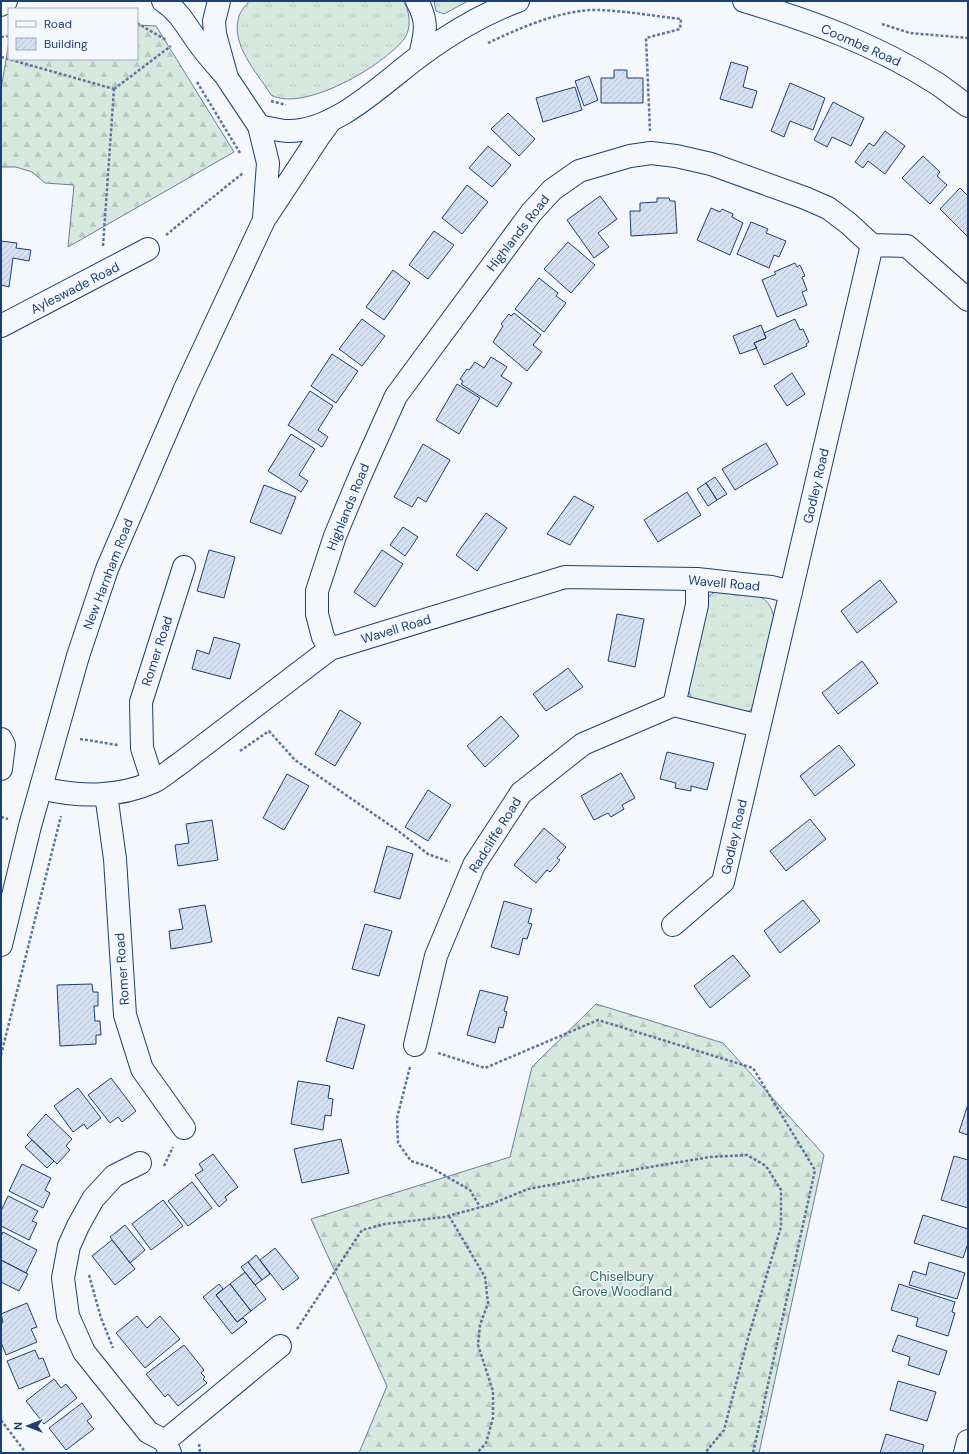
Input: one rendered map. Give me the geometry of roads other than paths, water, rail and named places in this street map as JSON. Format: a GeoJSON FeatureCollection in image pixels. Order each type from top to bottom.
{"type":"FeatureCollection","features":[{"type":"Feature","properties":{"kind":"main road"},"geometry":{"type":"LineString","coordinates":[[1,5],[6,1]]}},
{"type":"Feature","properties":{"kind":"main road"},"geometry":{"type":"LineString","coordinates":[[163,1],[170,5],[179,15],[203,49],[228,78],[259,126],[258,166],[264,220]]}},
{"type":"Feature","properties":{"kind":"main road"},"geometry":{"type":"LineString","coordinates":[[219,1],[214,21],[215,34],[228,78]]}},
{"type":"Feature","properties":{"kind":"main road"},"geometry":{"type":"LineString","coordinates":[[417,1],[425,22],[425,33],[420,56]]}},
{"type":"Feature","properties":{"kind":"main road"},"geometry":{"type":"LineString","coordinates":[[259,126],[274,130],[297,131],[331,120],[365,100],[446,37],[470,22],[498,8],[518,1]]}},
{"type":"Feature","properties":{"kind":"main road","name":"Coombe Road"},"geometry":{"type":"LineString","coordinates":[[744,1],[831,30],[867,45],[900,61],[937,83],[968,106]]}},
{"type":"Feature","properties":{"kind":"main road"},"geometry":{"type":"LineString","coordinates":[[264,220],[331,120]]}},
{"type":"Feature","properties":{"kind":"main road","name":"Highlands Road"},"geometry":{"type":"LineString","coordinates":[[330,649],[323,637],[317,614],[317,591],[335,536],[396,396],[531,213],[552,190],[579,171],[630,156],[651,153],[676,156],[711,164],[805,198],[828,208],[848,223],[872,245]]}},
{"type":"Feature","properties":{"kind":"main road","name":"New Harnham Road"},"geometry":{"type":"LineString","coordinates":[[1,945],[30,826],[78,656],[107,569],[184,391],[264,220]]}},
{"type":"Feature","properties":{"kind":"main road"},"geometry":{"type":"LineString","coordinates":[[872,245],[907,246],[968,300]]}},
{"type":"Feature","properties":{"kind":"main road","name":"Godley Road"},"geometry":{"type":"LineString","coordinates":[[673,925],[723,882],[872,245]]}},
{"type":"Feature","properties":{"kind":"main road","name":"Ayleswade Road"},"geometry":{"type":"LineString","coordinates":[[1,326],[101,275],[148,249]]}},
{"type":"Feature","properties":{"kind":"main road","name":"Romer Road"},"geometry":{"type":"LineString","coordinates":[[153,782],[142,748],[141,702],[184,567]]}},
{"type":"Feature","properties":{"kind":"main road","name":"Wavell Road"},"geometry":{"type":"LineString","coordinates":[[41,788],[67,793],[106,794],[133,789],[153,782],[178,765],[330,649],[565,577],[697,579],[771,587],[791,592]]}},
{"type":"Feature","properties":{"kind":"main road"},"geometry":{"type":"LineString","coordinates":[[697,579],[697,605],[674,705],[759,726]]}},
{"type":"Feature","properties":{"kind":"main road","name":"Radcliffe Road"},"geometry":{"type":"LineString","coordinates":[[415,1045],[436,956],[472,870],[522,793],[583,744],[674,705]]}},
{"type":"Feature","properties":{"kind":"main road"},"geometry":{"type":"LineString","coordinates":[[1,739],[4,745],[1,769]]}},
{"type":"Feature","properties":{"kind":"main road","name":"Romer Road"},"geometry":{"type":"LineString","coordinates":[[106,794],[115,859],[125,1015],[142,1068],[181,1123]]}},
{"type":"Feature","properties":{"kind":"main road"},"geometry":{"type":"LineString","coordinates":[[148,1163],[114,1176],[94,1199],[78,1226],[69,1246],[63,1278],[68,1316],[84,1352],[148,1432],[167,1447],[287,1340]]}},
{"type":"Feature","properties":{"kind":"main road"},"geometry":{"type":"LineString","coordinates":[[965,1453],[968,1442]]}},
{"type":"Feature","properties":{"kind":"park label","name":"Chiselbury Grove Woodland"},"geometry":{"type":"Point","coordinates":[622,1284]}}]}
